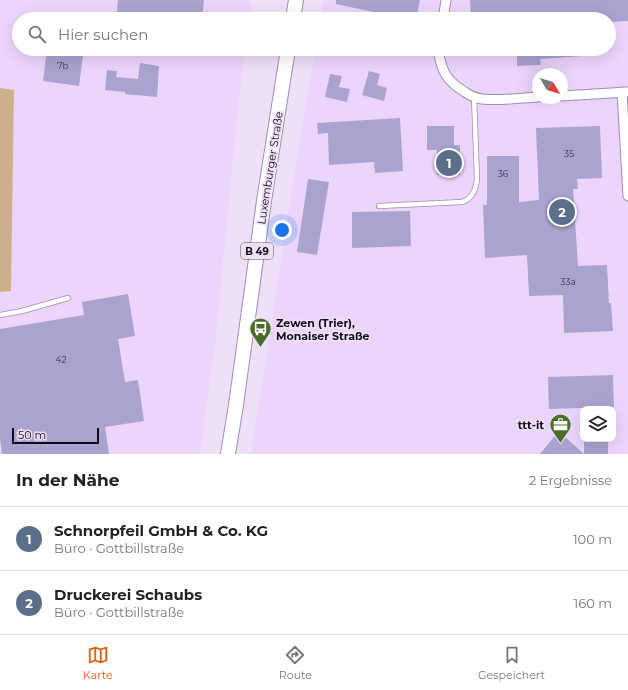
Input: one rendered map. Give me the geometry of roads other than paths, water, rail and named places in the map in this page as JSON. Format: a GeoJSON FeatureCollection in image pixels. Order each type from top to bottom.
{"type":"FeatureCollection","features":[{"type":"Feature","properties":{"kind":"main road"},"geometry":{"type":"LineString","coordinates":[[294,12],[296,0]]}},
{"type":"Feature","properties":{"kind":"main road","name":"Luxemburger Straße"},"geometry":{"type":"LineString","coordinates":[[228,454],[264,201],[287,56]]}},
{"type":"Feature","properties":{"kind":"street"},"geometry":{"type":"LineString","coordinates":[[444,12],[446,0]]}},
{"type":"Feature","properties":{"kind":"street"},"geometry":{"type":"LineString","coordinates":[[439,56],[440,64],[446,78],[457,87],[480,99],[495,100],[532,97]]}},
{"type":"Feature","properties":{"kind":"street"},"geometry":{"type":"LineString","coordinates":[[568,96],[625,92],[628,196]]}},
{"type":"Feature","properties":{"kind":"lane"},"geometry":{"type":"LineString","coordinates":[[379,206],[462,202],[469,199],[476,186],[477,179],[474,96]]}},
{"type":"Feature","properties":{"kind":"lane"},"geometry":{"type":"LineString","coordinates":[[0,315],[22,311],[68,298]]}},
{"type":"Feature","properties":{"kind":"place","name":"Schnorpfeil GmbH & Co. KG"},"geometry":{"type":"Point","coordinates":[449,163]}},
{"type":"Feature","properties":{"kind":"place","name":"Druckerei Schaubs"},"geometry":{"type":"Point","coordinates":[562,212]}},
{"type":"Feature","properties":{"kind":"place","name":"Zewen (Trier), Monaiser Straße"},"geometry":{"type":"Point","coordinates":[261,348]}},
{"type":"Feature","properties":{"kind":"place","name":"ttt-it"},"geometry":{"type":"Point","coordinates":[560,444]}}]}
